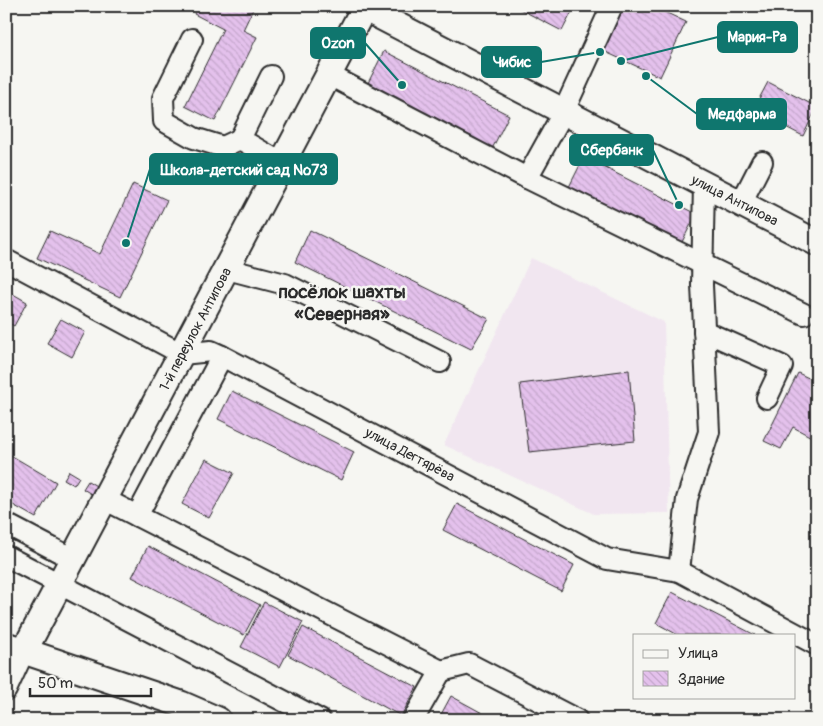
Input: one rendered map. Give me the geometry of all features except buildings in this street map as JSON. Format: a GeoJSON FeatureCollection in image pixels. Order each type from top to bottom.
{"type":"FeatureCollection","features":[{"type":"Feature","properties":{"kind":"main road","name":"улица Антипова"},"geometry":{"type":"LineString","coordinates":[[363,7],[563,113],[817,243]]}},
{"type":"Feature","properties":{"kind":"main road","name":"1-й переулок Антипова"},"geometry":{"type":"LineString","coordinates":[[15,648],[72,558],[283,164],[363,7]]}},
{"type":"Feature","properties":{"kind":"main road"},"geometry":{"type":"LineString","coordinates":[[15,648],[182,704],[218,720]]}},
{"type":"Feature","properties":{"kind":"street"},"geometry":{"type":"LineString","coordinates":[[527,178],[563,113],[612,6]]}},
{"type":"Feature","properties":{"kind":"street"},"geometry":{"type":"LineString","coordinates":[[192,39],[163,98],[164,121],[194,138],[223,147],[240,138],[271,76]]}},
{"type":"Feature","properties":{"kind":"street"},"geometry":{"type":"LineString","coordinates":[[329,75],[527,178],[804,314]]}},
{"type":"Feature","properties":{"kind":"street"},"geometry":{"type":"LineString","coordinates":[[240,138],[283,164]]}},
{"type":"Feature","properties":{"kind":"street"},"geometry":{"type":"LineString","coordinates":[[741,203],[762,162]]}},
{"type":"Feature","properties":{"kind":"street"},"geometry":{"type":"LineString","coordinates":[[679,571],[687,499],[709,432],[702,264],[704,184]]}},
{"type":"Feature","properties":{"kind":"street"},"geometry":{"type":"LineString","coordinates":[[6,260],[182,354]]}},
{"type":"Feature","properties":{"kind":"street"},"geometry":{"type":"LineString","coordinates":[[227,269],[285,284],[440,362]]}},
{"type":"Feature","properties":{"kind":"street"},"geometry":{"type":"LineString","coordinates":[[704,331],[782,366],[767,398]]}},
{"type":"Feature","properties":{"kind":"street","name":"улица Дегтярёва"},"geometry":{"type":"LineString","coordinates":[[182,354],[211,351],[222,356],[607,559],[679,571],[817,645]]}},
{"type":"Feature","properties":{"kind":"street"},"geometry":{"type":"LineString","coordinates":[[136,516],[222,356]]}},
{"type":"Feature","properties":{"kind":"street"},"geometry":{"type":"LineString","coordinates":[[104,499],[441,672],[469,664],[576,720]]}},
{"type":"Feature","properties":{"kind":"street"},"geometry":{"type":"LineString","coordinates":[[6,524],[72,558]]}},
{"type":"Feature","properties":{"kind":"street"},"geometry":{"type":"LineString","coordinates":[[6,556],[320,720]]}},
{"type":"Feature","properties":{"kind":"street"},"geometry":{"type":"LineString","coordinates":[[6,690],[15,648]]}},
{"type":"Feature","properties":{"kind":"street"},"geometry":{"type":"LineString","coordinates":[[413,720],[441,672]]}},
{"type":"Feature","properties":{"kind":"shaded area"},"geometry":{"type":"Polygon","coordinates":[[[531,258],[664,322],[669,513],[594,514],[444,445],[531,258]]]}},
{"type":"Feature","properties":{"kind":"place","name":"Чибис"},"geometry":{"type":"Point","coordinates":[600,52]}},
{"type":"Feature","properties":{"kind":"place","name":"Мария-Ра"},"geometry":{"type":"Point","coordinates":[621,61]}},
{"type":"Feature","properties":{"kind":"place","name":"Медфарма"},"geometry":{"type":"Point","coordinates":[646,76]}},
{"type":"Feature","properties":{"kind":"place","name":"Ozon"},"geometry":{"type":"Point","coordinates":[402,85]}},
{"type":"Feature","properties":{"kind":"place","name":"Сбербанк"},"geometry":{"type":"Point","coordinates":[679,205]}},
{"type":"Feature","properties":{"kind":"place","name":"Школа-детский сад №73"},"geometry":{"type":"Point","coordinates":[126,243]}},
{"type":"Feature","properties":{"kind":"district","name":"посёлок шахты «Северная»"},"geometry":{"type":"Point","coordinates":[342,302]}}]}
